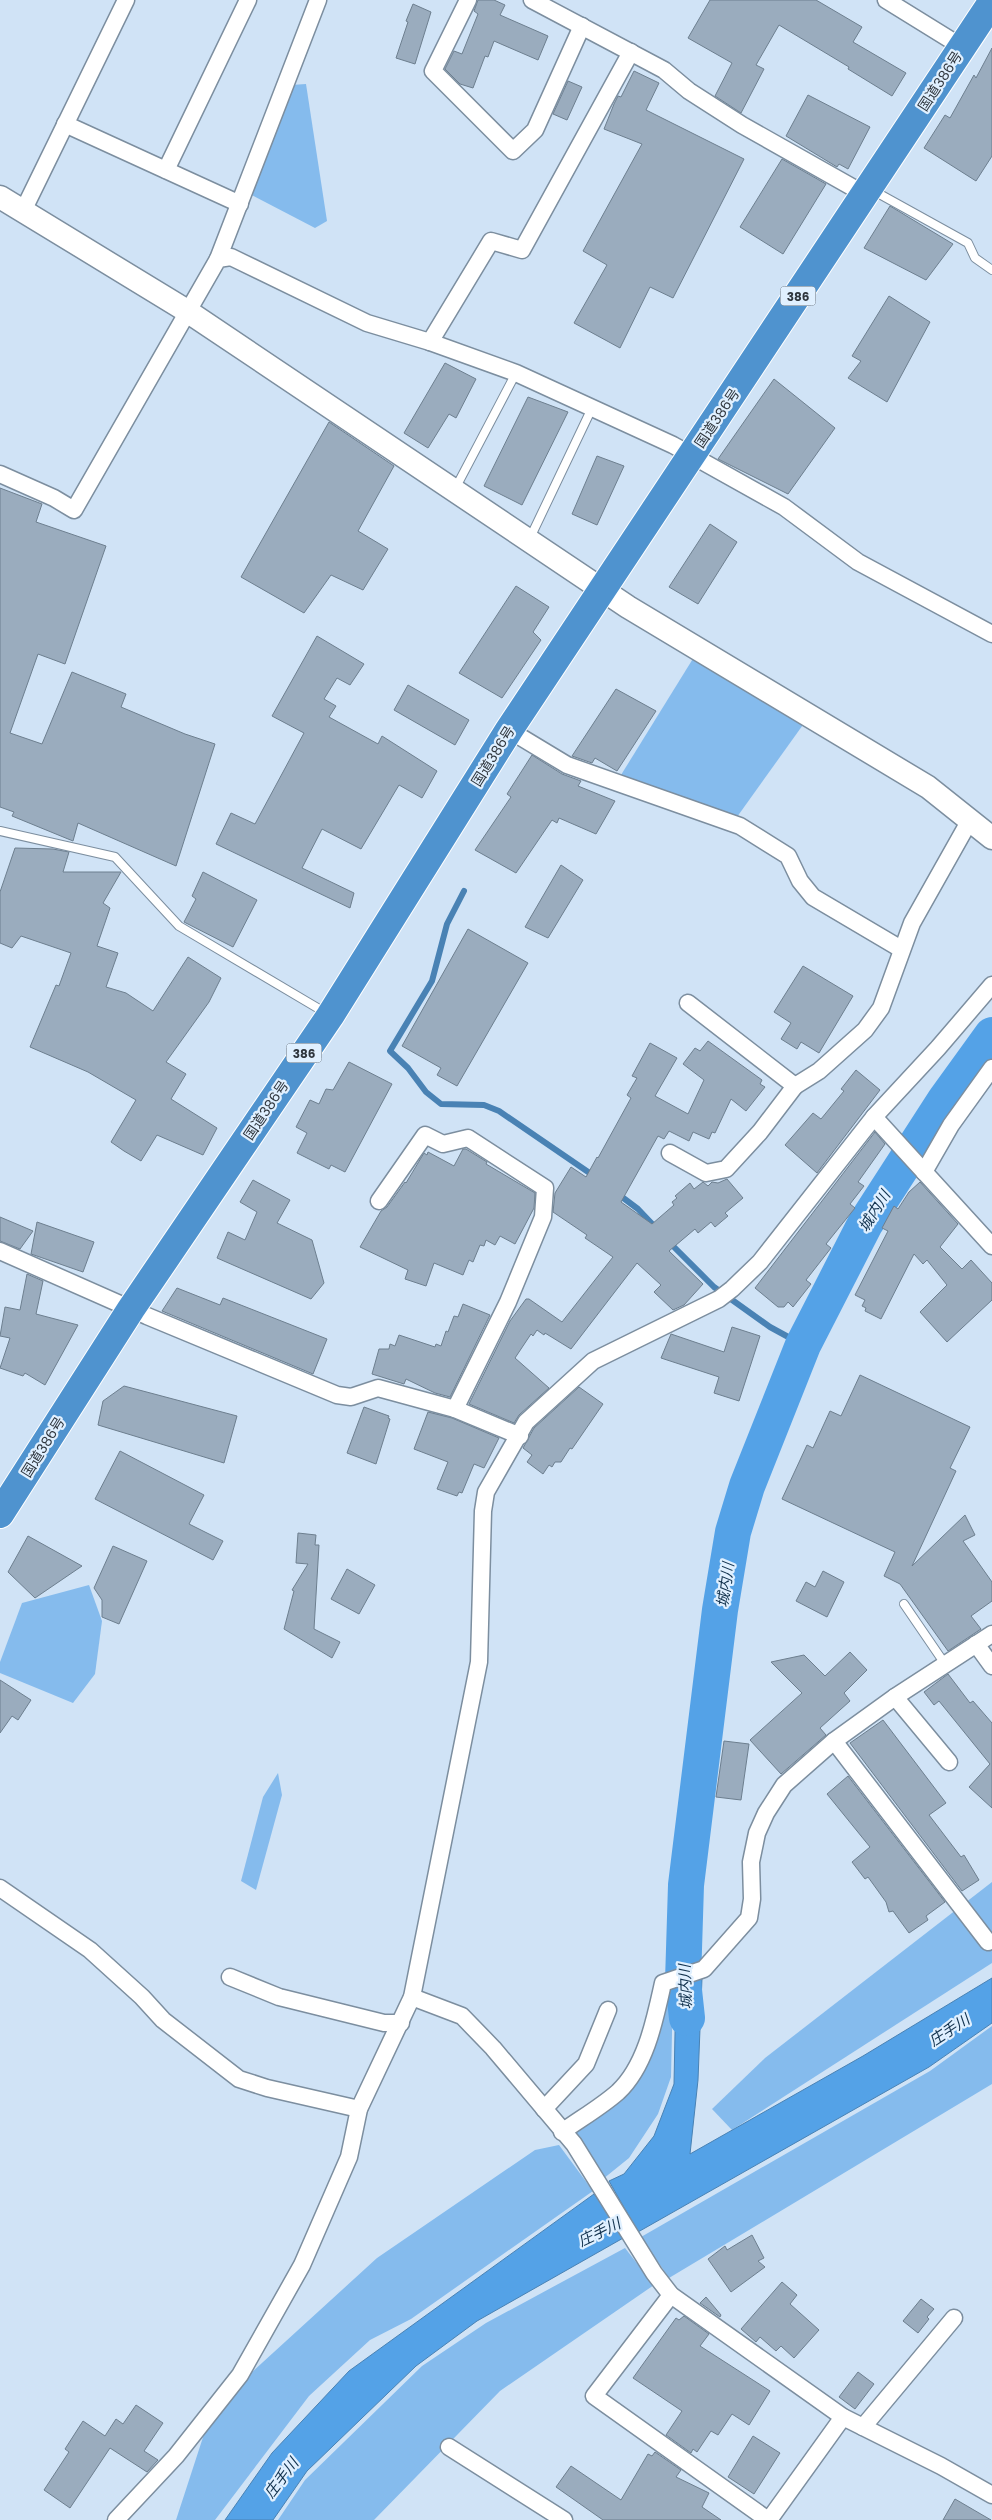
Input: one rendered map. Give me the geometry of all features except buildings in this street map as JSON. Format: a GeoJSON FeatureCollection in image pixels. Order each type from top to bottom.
{"type":"FeatureCollection","features":[{"type":"Feature","properties":{"kind":"highway","name":"国道386号"},"geometry":{"type":"LineString","coordinates":[[0,1514],[131,1309],[330,1016],[509,730],[868,192],[992,2]]}},
{"type":"Feature","properties":{"kind":"street"},"geometry":{"type":"LineString","coordinates":[[24,211],[126,0]]}},
{"type":"Feature","properties":{"kind":"street"},"geometry":{"type":"LineString","coordinates":[[166,170],[248,0]]}},
{"type":"Feature","properties":{"kind":"street"},"geometry":{"type":"LineString","coordinates":[[0,474],[54,498],[74,510],[218,259],[318,0]]}},
{"type":"Feature","properties":{"kind":"street"},"geometry":{"type":"LineString","coordinates":[[468,0],[434,71],[513,151],[535,130],[582,26]]}},
{"type":"Feature","properties":{"kind":"street"},"geometry":{"type":"LineString","coordinates":[[532,0],[664,70],[688,91],[742,125],[868,192]]}},
{"type":"Feature","properties":{"kind":"street"},"geometry":{"type":"LineString","coordinates":[[886,0],[962,47]]}},
{"type":"Feature","properties":{"kind":"street"},"geometry":{"type":"LineString","coordinates":[[430,342],[491,241],[522,250],[631,52]]}},
{"type":"Feature","properties":{"kind":"street"},"geometry":{"type":"LineString","coordinates":[[66,124],[240,204]]}},
{"type":"Feature","properties":{"kind":"street"},"geometry":{"type":"LineString","coordinates":[[0,197],[187,311],[604,589],[628,607],[928,787],[984,826],[912,923],[881,1008],[865,1030],[819,1071],[795,1086],[760,1132],[726,1169],[706,1173],[670,1153]]}},
{"type":"Feature","properties":{"kind":"street"},"geometry":{"type":"LineString","coordinates":[[218,259],[231,257],[367,323],[430,342],[516,373],[674,445],[691,457],[779,504],[804,520],[858,562],[992,634]]}},
{"type":"Feature","properties":{"kind":"street"},"geometry":{"type":"LineString","coordinates":[[509,730],[567,765],[740,826],[788,856],[800,881],[813,897],[902,949]]}},
{"type":"Feature","properties":{"kind":"street"},"geometry":{"type":"LineString","coordinates":[[116,2520],[176,2456],[240,2375],[302,2265],[349,2157],[359,2109],[412,1997],[479,1662],[483,1511],[486,1492],[520,1436],[526,1422],[593,1362],[719,1298],[732,1289],[760,1262],[874,1117],[938,1048],[992,985]]}},
{"type":"Feature","properties":{"kind":"street"},"geometry":{"type":"LineString","coordinates":[[688,1003],[795,1086]]}},
{"type":"Feature","properties":{"kind":"street"},"geometry":{"type":"LineString","coordinates":[[922,1169],[992,1068]]}},
{"type":"Feature","properties":{"kind":"street"},"geometry":{"type":"LineString","coordinates":[[874,1117],[992,1246]]}},
{"type":"Feature","properties":{"kind":"street"},"geometry":{"type":"LineString","coordinates":[[379,1201],[425,1135],[442,1144],[468,1138],[545,1188],[544,1217],[508,1302],[455,1408]]}},
{"type":"Feature","properties":{"kind":"street"},"geometry":{"type":"LineString","coordinates":[[0,1250],[131,1309],[344,1396],[378,1388],[455,1408],[520,1436]]}},
{"type":"Feature","properties":{"kind":"street"},"geometry":{"type":"LineString","coordinates":[[562,2132],[619,2091],[637,2067],[655,2017],[663,1983],[704,1968],[749,1918],[752,1899],[751,1862],[757,1832],[766,1813],[784,1785],[834,1741],[895,1697],[992,1634]]}},
{"type":"Feature","properties":{"kind":"street"},"geometry":{"type":"LineString","coordinates":[[976,1644],[992,1666]]}},
{"type":"Feature","properties":{"kind":"street"},"geometry":{"type":"LineString","coordinates":[[895,1697],[949,1762]]}},
{"type":"Feature","properties":{"kind":"street"},"geometry":{"type":"LineString","coordinates":[[834,1741],[988,1942]]}},
{"type":"Feature","properties":{"kind":"street"},"geometry":{"type":"LineString","coordinates":[[0,1888],[90,1950],[142,1997],[163,2020],[239,2079],[267,2088],[359,2109]]}},
{"type":"Feature","properties":{"kind":"street"},"geometry":{"type":"LineString","coordinates":[[230,1977],[279,1997],[384,2023],[401,2023]]}},
{"type":"Feature","properties":{"kind":"street"},"geometry":{"type":"LineString","coordinates":[[412,1997],[462,2016],[493,2048],[574,2144],[654,2274],[671,2295],[843,2416],[941,2466],[992,2495]]}},
{"type":"Feature","properties":{"kind":"street"},"geometry":{"type":"LineString","coordinates":[[544,2109],[586,2064],[608,2010]]}},
{"type":"Feature","properties":{"kind":"street"},"geometry":{"type":"LineString","coordinates":[[671,2295],[594,2396],[768,2520],[843,2416]]}},
{"type":"Feature","properties":{"kind":"street"},"geometry":{"type":"LineString","coordinates":[[863,2427],[954,2318]]}},
{"type":"Feature","properties":{"kind":"street"},"geometry":{"type":"LineString","coordinates":[[449,2447],[564,2520]]}},
{"type":"Feature","properties":{"kind":"lane"},"geometry":{"type":"LineString","coordinates":[[868,192],[968,243],[975,258],[992,270]]}},
{"type":"Feature","properties":{"kind":"lane"},"geometry":{"type":"LineString","coordinates":[[454,490],[516,373]]}},
{"type":"Feature","properties":{"kind":"lane"},"geometry":{"type":"LineString","coordinates":[[529,540],[592,408]]}},
{"type":"Feature","properties":{"kind":"lane"},"geometry":{"type":"LineString","coordinates":[[0,831],[115,857],[179,926],[330,1016]]}},
{"type":"Feature","properties":{"kind":"lane"},"geometry":{"type":"LineString","coordinates":[[904,1604],[945,1664]]}},
{"type":"Feature","properties":{"kind":"shaded area"},"geometry":{"type":"Polygon","coordinates":[[[306,84],[327,221],[315,228],[246,192],[291,85],[306,84]]]}},
{"type":"Feature","properties":{"kind":"shaded area"},"geometry":{"type":"Polygon","coordinates":[[[694,657],[805,722],[737,817],[621,775],[694,657]]]}},
{"type":"Feature","properties":{"kind":"shaded area"},"geometry":{"type":"Polygon","coordinates":[[[89,1585],[102,1621],[95,1674],[73,1703],[0,1673],[0,1662],[22,1603],[89,1585]]]}},
{"type":"Feature","properties":{"kind":"shaded area"},"geometry":{"type":"Polygon","coordinates":[[[278,1773],[282,1795],[256,1890],[241,1881],[263,1797],[278,1773]]]}},
{"type":"Feature","properties":{"kind":"shaded area"},"geometry":{"type":"Polygon","coordinates":[[[992,1882],[992,1963],[732,2130],[712,2109],[765,2058],[992,1882]]]}},
{"type":"Feature","properties":{"kind":"shaded area"},"geometry":{"type":"Polygon","coordinates":[[[673,1988],[671,2077],[658,2114],[629,2158],[603,2179],[573,2133],[619,2098],[667,1994],[673,1988]]]}},
{"type":"Feature","properties":{"kind":"shaded area"},"geometry":{"type":"Polygon","coordinates":[[[992,2026],[992,2084],[669,2278],[641,2237],[930,2071],[992,2026]]]}},
{"type":"Feature","properties":{"kind":"shaded area"},"geometry":{"type":"Polygon","coordinates":[[[559,2145],[593,2191],[411,2319],[370,2340],[309,2396],[215,2520],[176,2520],[207,2425],[250,2374],[377,2258],[535,2150],[559,2145]]]}},
{"type":"Feature","properties":{"kind":"shaded area"},"geometry":{"type":"Polygon","coordinates":[[[625,2248],[654,2285],[500,2391],[374,2520],[278,2520],[305,2480],[422,2366],[486,2323],[625,2248]]]}},
{"type":"Feature","properties":{"kind":"water","name":"庄手川"},"geometry":{"type":"Polygon","coordinates":[[[702,1978],[698,2080],[690,2154],[863,2056],[992,1978],[992,2023],[929,2067],[638,2232],[609,2181],[624,2174],[654,2136],[674,2084],[676,1984],[702,1978]]]}},
{"type":"Feature","properties":{"kind":"water","name":"庄手川"},"geometry":{"type":"Polygon","coordinates":[[[594,2194],[625,2237],[477,2321],[416,2366],[307,2471],[273,2520],[225,2520],[272,2453],[349,2371],[594,2194]]]}},
{"type":"Feature","properties":{"kind":"waterway"},"geometry":{"type":"LineString","coordinates":[[464,891],[447,924],[432,981],[390,1051],[408,1068],[426,1092],[441,1104],[484,1105],[499,1111],[594,1176]]}},
{"type":"Feature","properties":{"kind":"waterway","name":"城内川"},"geometry":{"type":"LineString","coordinates":[[687,2018],[683,1981],[686,1885],[720,1610],[733,1532],[747,1486],[803,1345],[865,1224],[945,1100],[992,1035]]}},
{"type":"Feature","properties":{"kind":"waterway"},"geometry":{"type":"LineString","coordinates":[[618,1194],[638,1209],[657,1229]]}},
{"type":"Feature","properties":{"kind":"waterway"},"geometry":{"type":"LineString","coordinates":[[669,1242],[714,1287],[770,1327],[803,1345]]}}]}
